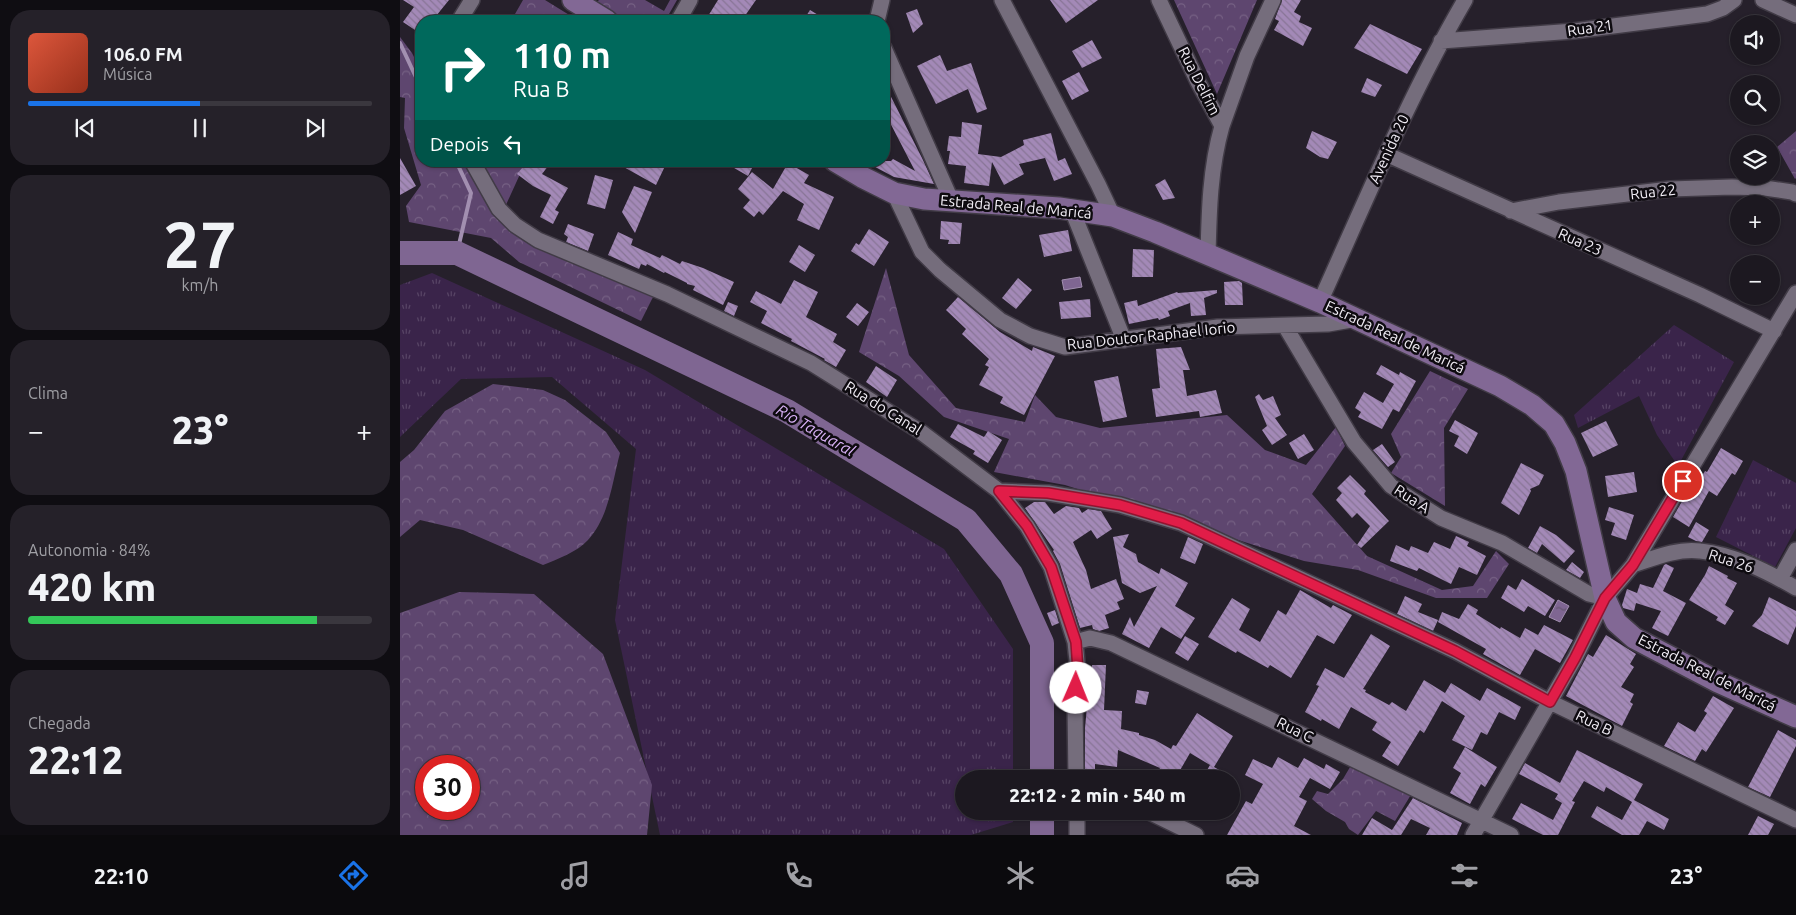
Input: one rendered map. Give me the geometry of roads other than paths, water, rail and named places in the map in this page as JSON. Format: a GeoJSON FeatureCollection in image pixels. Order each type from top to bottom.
{"type":"FeatureCollection","features":[{"type":"Feature","properties":{"kind":"main road"},"geometry":{"type":"LineString","coordinates":[[583,3],[599,15]]}},
{"type":"Feature","properties":{"kind":"main road","name":"Estrada Real de Maricá"},"geometry":{"type":"LineString","coordinates":[[845,167],[894,193],[924,199],[1072,210],[1112,216],[1156,232],[1320,302],[1500,386],[1532,405],[1554,424],[1565,443],[1576,471],[1605,598],[1616,622],[1634,638],[1718,682],[1796,717]]}},
{"type":"Feature","properties":{"kind":"street"},"geometry":{"type":"LineString","coordinates":[[463,15],[472,0]]}},
{"type":"Feature","properties":{"kind":"street"},"geometry":{"type":"LineString","coordinates":[[681,15],[690,0]]}},
{"type":"Feature","properties":{"kind":"street"},"geometry":{"type":"LineString","coordinates":[[878,15],[882,0]]}},
{"type":"Feature","properties":{"kind":"street"},"geometry":{"type":"LineString","coordinates":[[1002,0],[1098,184],[1112,216]]}},
{"type":"Feature","properties":{"kind":"street","name":"Rua Delfim"},"geometry":{"type":"LineString","coordinates":[[1159,0],[1198,82],[1222,126],[1216,146],[1209,210],[1208,255]]}},
{"type":"Feature","properties":{"kind":"street"},"geometry":{"type":"LineString","coordinates":[[1222,126],[1247,56],[1273,0]]}},
{"type":"Feature","properties":{"kind":"street","name":"Avenida 20"},"geometry":{"type":"LineString","coordinates":[[1320,302],[1386,154],[1441,41],[1465,0]]}},
{"type":"Feature","properties":{"kind":"street","name":"Rua 21"},"geometry":{"type":"LineString","coordinates":[[1441,41],[1574,31],[1707,14],[1723,8],[1734,0]]}},
{"type":"Feature","properties":{"kind":"street"},"geometry":{"type":"LineString","coordinates":[[1763,0],[1796,15]]}},
{"type":"Feature","properties":{"kind":"street"},"geometry":{"type":"LineString","coordinates":[[890,62],[952,202]]}},
{"type":"Feature","properties":{"kind":"street","name":"Rua 23"},"geometry":{"type":"LineString","coordinates":[[1386,154],[1774,331]]}},
{"type":"Feature","properties":{"kind":"street","name":"Rua do Canal"},"geometry":{"type":"LineString","coordinates":[[475,167],[499,209],[515,225],[538,240],[668,294],[811,363],[921,432],[999,491],[1027,526],[1051,567],[1076,642],[1078,671],[1075,706],[1076,770]]}},
{"type":"Feature","properties":{"kind":"street","name":"Rua 22"},"geometry":{"type":"LineString","coordinates":[[1511,211],[1558,202],[1670,189],[1765,188],[1796,194]]}},
{"type":"Feature","properties":{"kind":"street","name":"Rua Doutor Raphael Iorio"},"geometry":{"type":"LineString","coordinates":[[894,193],[922,252],[940,270],[1000,320],[1030,336],[1065,347],[1218,327],[1328,324],[1357,319]]}},
{"type":"Feature","properties":{"kind":"street"},"geometry":{"type":"LineString","coordinates":[[1072,210],[1124,340]]}},
{"type":"Feature","properties":{"kind":"street"},"geometry":{"type":"LineString","coordinates":[[1473,835],[1575,658],[1605,598],[1633,565],[1796,293]]}},
{"type":"Feature","properties":{"kind":"street","name":"Rua A"},"geometry":{"type":"LineString","coordinates":[[1285,326],[1354,442],[1391,486],[1441,518],[1502,543],[1589,594],[1605,598]]}},
{"type":"Feature","properties":{"kind":"street","name":"Rua B"},"geometry":{"type":"LineString","coordinates":[[999,491],[1048,493],[1120,505],[1181,523],[1455,651],[1550,702],[1796,820]]}},
{"type":"Feature","properties":{"kind":"street","name":"Rua 26"},"geometry":{"type":"LineString","coordinates":[[1633,565],[1659,556],[1699,550],[1730,557],[1796,588]]}},
{"type":"Feature","properties":{"kind":"street"},"geometry":{"type":"LineString","coordinates":[[1780,579],[1796,550]]}},
{"type":"Feature","properties":{"kind":"street","name":"Rua C"},"geometry":{"type":"LineString","coordinates":[[1076,642],[1090,638],[1119,646],[1511,835]]}},
{"type":"Feature","properties":{"kind":"street"},"geometry":{"type":"LineString","coordinates":[[1077,820],[1077,835]]}},
{"type":"Feature","properties":{"kind":"street"},"geometry":{"type":"LineString","coordinates":[[1165,820],[1196,835]]}},
{"type":"Feature","properties":{"kind":"water"},"geometry":{"type":"Polygon","coordinates":[[[1080,277],[1082,287],[1064,290],[1062,280],[1080,277]]]}},
{"type":"Feature","properties":{"kind":"water"},"geometry":{"type":"Polygon","coordinates":[[[1558,600],[1569,606],[1560,622],[1549,617],[1558,600]]]}},
{"type":"Feature","properties":{"kind":"waterway"},"geometry":{"type":"LineString","coordinates":[[400,43],[415,75]]}},
{"type":"Feature","properties":{"kind":"waterway"},"geometry":{"type":"LineString","coordinates":[[457,253],[471,193],[459,167]]}},
{"type":"Feature","properties":{"kind":"waterway","name":"Rio Taquaral"},"geometry":{"type":"LineString","coordinates":[[400,253],[457,253],[787,411],[966,520],[1011,574],[1042,643],[1042,770]]}},
{"type":"Feature","properties":{"kind":"waterway","name":"Rio Taquaral"},"geometry":{"type":"LineString","coordinates":[[1042,820],[1042,835]]}}]}
